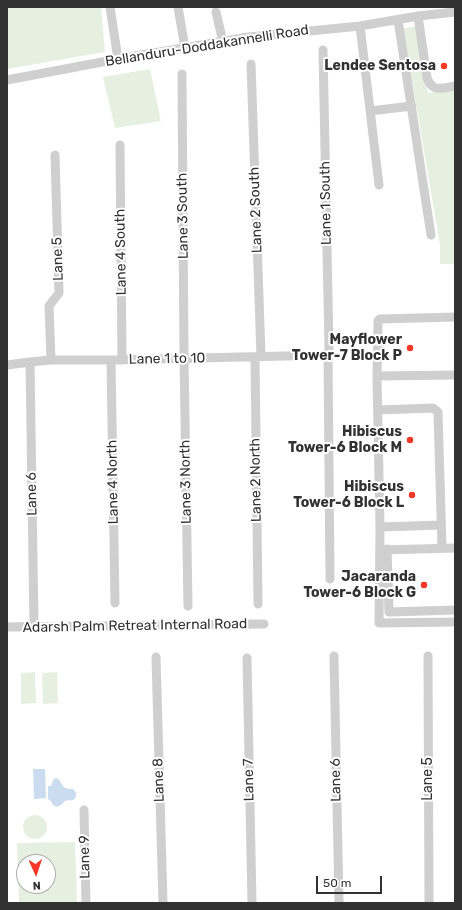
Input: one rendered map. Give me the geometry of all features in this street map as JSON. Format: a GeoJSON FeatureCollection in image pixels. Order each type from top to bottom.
{"type":"FeatureCollection","features":[{"type":"Feature","properties":{"kind":"street"},"geometry":{"type":"LineString","coordinates":[[110,7],[118,59]]}},
{"type":"Feature","properties":{"kind":"street"},"geometry":{"type":"LineString","coordinates":[[178,7],[185,48]]}},
{"type":"Feature","properties":{"kind":"street"},"geometry":{"type":"LineString","coordinates":[[216,12],[222,42]]}},
{"type":"Feature","properties":{"kind":"street","name":"Bellanduru-Doddakannelli Road"},"geometry":{"type":"LineString","coordinates":[[7,80],[118,59],[249,37],[360,26],[418,16],[455,12]]}},
{"type":"Feature","properties":{"kind":"street"},"geometry":{"type":"LineString","coordinates":[[418,16],[427,78],[430,84],[435,88],[455,86]]}},
{"type":"Feature","properties":{"kind":"street"},"geometry":{"type":"LineString","coordinates":[[398,20],[431,235]]}},
{"type":"Feature","properties":{"kind":"street"},"geometry":{"type":"LineString","coordinates":[[360,26],[379,185]]}},
{"type":"Feature","properties":{"kind":"street","name":"Lane 1 South"},"geometry":{"type":"LineString","coordinates":[[323,50],[329,348],[330,579]]}},
{"type":"Feature","properties":{"kind":"street","name":"Lane 2 South"},"geometry":{"type":"LineString","coordinates":[[251,64],[258,356]]}},
{"type":"Feature","properties":{"kind":"street","name":"Lane 3 South"},"geometry":{"type":"LineString","coordinates":[[182,74],[184,358]]}},
{"type":"Feature","properties":{"kind":"street"},"geometry":{"type":"LineString","coordinates":[[370,111],[412,106]]}},
{"type":"Feature","properties":{"kind":"street","name":"Lane 4 South"},"geometry":{"type":"LineString","coordinates":[[120,145],[122,360]]}},
{"type":"Feature","properties":{"kind":"street","name":"Lane 5"},"geometry":{"type":"LineString","coordinates":[[51,360],[49,306],[59,292],[55,154]]}},
{"type":"Feature","properties":{"kind":"street"},"geometry":{"type":"LineString","coordinates":[[455,317],[380,319],[378,321],[377,376],[380,527],[384,550],[389,612],[455,610]]}},
{"type":"Feature","properties":{"kind":"street","name":"Lane 1 to 10"},"geometry":{"type":"LineString","coordinates":[[7,365],[51,360],[122,360],[328,355]]}},
{"type":"Feature","properties":{"kind":"street","name":"Lane 2 North"},"geometry":{"type":"LineString","coordinates":[[258,356],[258,604]]}},
{"type":"Feature","properties":{"kind":"street","name":"Lane 3 North"},"geometry":{"type":"LineString","coordinates":[[184,358],[188,606]]}},
{"type":"Feature","properties":{"kind":"street","name":"Lane 4 North"},"geometry":{"type":"LineString","coordinates":[[111,360],[115,603]]}},
{"type":"Feature","properties":{"kind":"street","name":"Lane 6"},"geometry":{"type":"LineString","coordinates":[[30,362],[34,627]]}},
{"type":"Feature","properties":{"kind":"street"},"geometry":{"type":"LineString","coordinates":[[377,376],[455,375]]}},
{"type":"Feature","properties":{"kind":"street"},"geometry":{"type":"LineString","coordinates":[[378,410],[433,408],[438,412],[442,548]]}},
{"type":"Feature","properties":{"kind":"street"},"geometry":{"type":"LineString","coordinates":[[380,527],[441,526]]}},
{"type":"Feature","properties":{"kind":"street"},"geometry":{"type":"LineString","coordinates":[[384,550],[455,548]]}},
{"type":"Feature","properties":{"kind":"street"},"geometry":{"type":"LineString","coordinates":[[384,550],[379,623],[455,622]]}},
{"type":"Feature","properties":{"kind":"street","name":"Adarsh Palm Retreat Internal Road"},"geometry":{"type":"LineString","coordinates":[[7,627],[264,624]]}},
{"type":"Feature","properties":{"kind":"street","name":"Lane 6"},"geometry":{"type":"LineString","coordinates":[[334,656],[339,903]]}},
{"type":"Feature","properties":{"kind":"street","name":"Lane 5"},"geometry":{"type":"LineString","coordinates":[[428,656],[429,903]]}},
{"type":"Feature","properties":{"kind":"street","name":"Lane 8"},"geometry":{"type":"LineString","coordinates":[[156,657],[163,903]]}},
{"type":"Feature","properties":{"kind":"street","name":"Lane 7"},"geometry":{"type":"LineString","coordinates":[[247,658],[252,903]]}},
{"type":"Feature","properties":{"kind":"street","name":"Lane 9"},"geometry":{"type":"LineString","coordinates":[[84,810],[86,903]]}},
{"type":"Feature","properties":{"kind":"green space"},"geometry":{"type":"Polygon","coordinates":[[[7,7],[101,7],[105,52],[7,69],[7,7]]]}},
{"type":"Feature","properties":{"kind":"green space"},"geometry":{"type":"Polygon","coordinates":[[[417,26],[428,93],[455,89],[455,264],[440,264],[440,245],[403,28],[417,26]]]}},
{"type":"Feature","properties":{"kind":"green space"},"geometry":{"type":"Polygon","coordinates":[[[150,69],[161,121],[115,128],[103,77],[150,69]]]}},
{"type":"Feature","properties":{"kind":"green space"},"geometry":{"type":"Polygon","coordinates":[[[35,672],[36,703],[21,704],[21,673],[35,672]]]}},
{"type":"Feature","properties":{"kind":"green space"},"geometry":{"type":"Polygon","coordinates":[[[57,672],[58,703],[43,704],[42,673],[57,672]]]}},
{"type":"Feature","properties":{"kind":"green space"},"geometry":{"type":"Polygon","coordinates":[[[35,815],[44,818],[47,827],[44,836],[35,839],[26,836],[23,827],[26,818],[35,815]]]}},
{"type":"Feature","properties":{"kind":"green space"},"geometry":{"type":"Polygon","coordinates":[[[75,842],[77,903],[19,903],[19,894],[56,894],[56,854],[17,854],[17,843],[75,842]]]}},
{"type":"Feature","properties":{"kind":"water"},"geometry":{"type":"Polygon","coordinates":[[[33,769],[45,769],[46,798],[34,799],[33,769]]]}},
{"type":"Feature","properties":{"kind":"water"},"geometry":{"type":"Polygon","coordinates":[[[55,778],[60,780],[62,786],[68,789],[73,789],[76,793],[74,799],[65,801],[57,807],[48,799],[48,786],[51,786],[55,778]]]}},
{"type":"Feature","properties":{"kind":"place","name":"Lendee Sentosa"},"geometry":{"type":"Point","coordinates":[444,66]}},
{"type":"Feature","properties":{"kind":"place","name":"Mayflower Tower-7 Block P"},"geometry":{"type":"Point","coordinates":[410,348]}},
{"type":"Feature","properties":{"kind":"place","name":"Hibiscus Tower-6 Block M"},"geometry":{"type":"Point","coordinates":[410,440]}},
{"type":"Feature","properties":{"kind":"place","name":"Hibiscus Tower-6 Block L"},"geometry":{"type":"Point","coordinates":[412,495]}},
{"type":"Feature","properties":{"kind":"place","name":"Jacaranda Tower-6 Block G"},"geometry":{"type":"Point","coordinates":[424,585]}}]}
